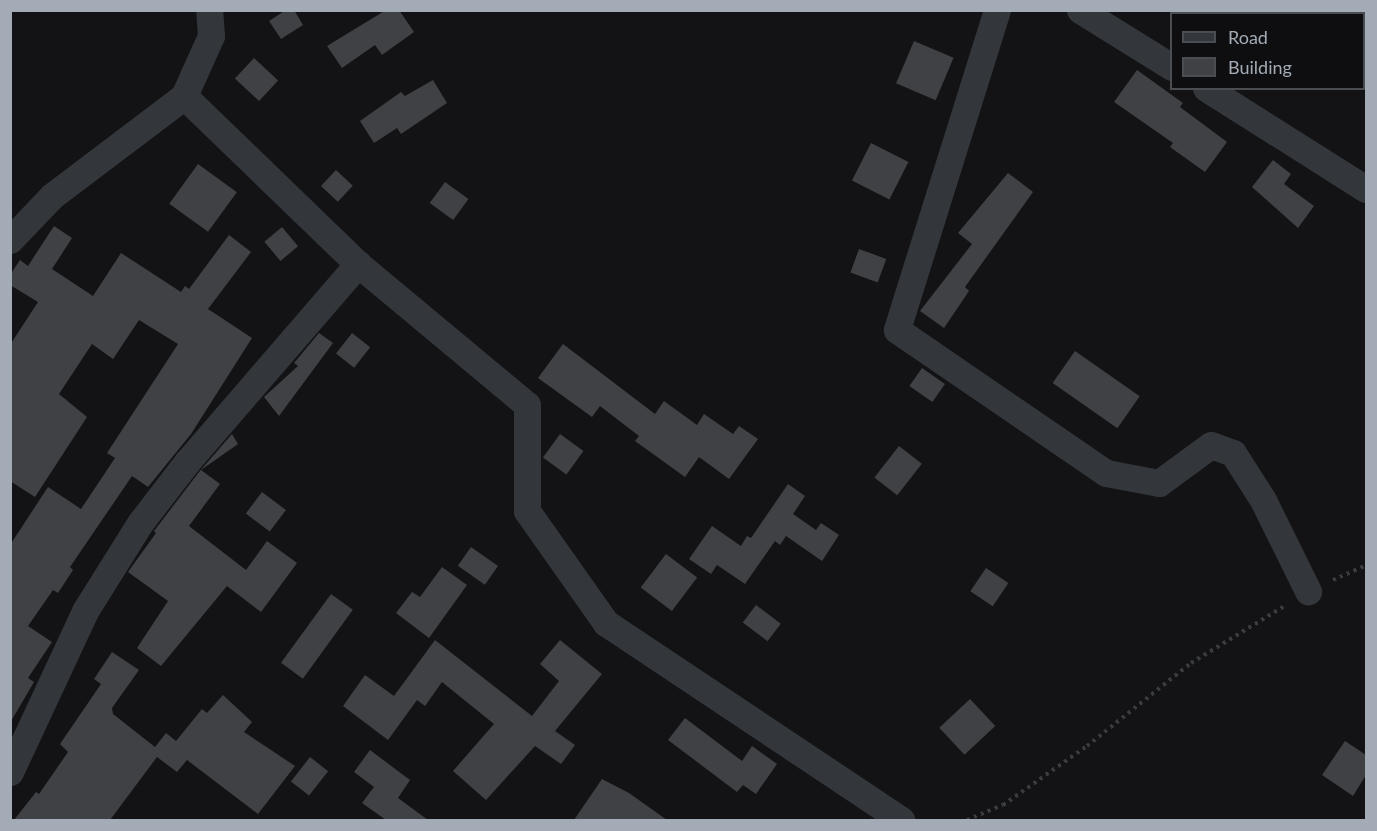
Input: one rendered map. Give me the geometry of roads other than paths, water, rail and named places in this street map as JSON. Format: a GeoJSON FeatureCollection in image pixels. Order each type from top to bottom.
{"type":"FeatureCollection","features":[{"type":"Feature","properties":{"kind":"street"},"geometry":{"type":"LineString","coordinates":[[10,240],[52,196],[184,96],[211,36],[208,10]]}},
{"type":"Feature","properties":{"kind":"street"},"geometry":{"type":"LineString","coordinates":[[998,10],[897,330],[1106,473],[1159,483],[1211,445],[1233,453],[1263,500],[1308,591]]}},
{"type":"Feature","properties":{"kind":"street"},"geometry":{"type":"LineString","coordinates":[[1080,10],[1170,66]]}},
{"type":"Feature","properties":{"kind":"street"},"geometry":{"type":"LineString","coordinates":[[1209,90],[1366,189]]}},
{"type":"Feature","properties":{"kind":"street"},"geometry":{"type":"LineString","coordinates":[[184,96],[358,264],[527,405],[527,511],[606,623],[901,820]]}},
{"type":"Feature","properties":{"kind":"street"},"geometry":{"type":"LineString","coordinates":[[10,772],[85,611],[140,523],[187,462],[358,264]]}}]}
